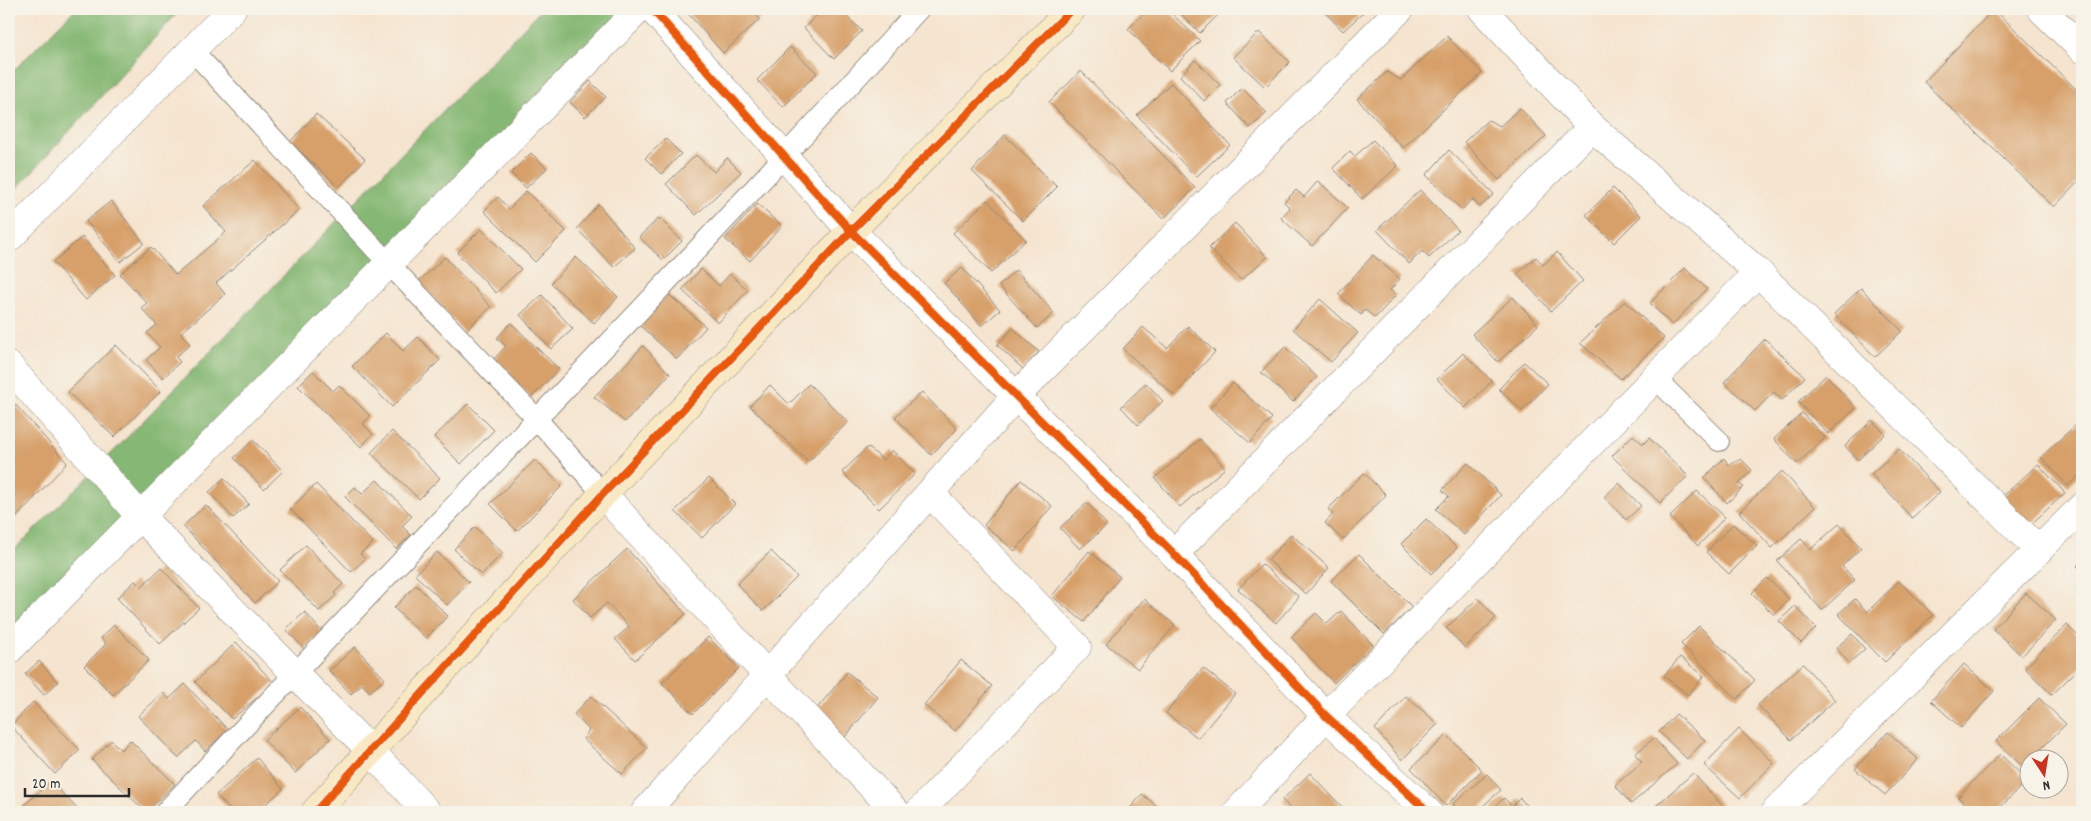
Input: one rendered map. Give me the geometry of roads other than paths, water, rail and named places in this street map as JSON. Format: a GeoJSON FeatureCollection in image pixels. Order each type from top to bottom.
{"type":"FeatureCollection","features":[{"type":"Feature","properties":{"kind":"street"},"geometry":{"type":"LineString","coordinates":[[9,238],[232,9]]}},
{"type":"Feature","properties":{"kind":"street"},"geometry":{"type":"LineString","coordinates":[[9,650],[139,515],[640,9]]}},
{"type":"Feature","properties":{"kind":"street"},"geometry":{"type":"LineString","coordinates":[[652,9],[851,231],[1174,554],[1326,716],[1428,812]]}},
{"type":"Feature","properties":{"kind":"street"},"geometry":{"type":"LineString","coordinates":[[315,812],[603,494],[851,231],[1072,9]]}},
{"type":"Feature","properties":{"kind":"street"},"geometry":{"type":"LineString","coordinates":[[646,812],[931,494],[1016,396],[1400,9]]}},
{"type":"Feature","properties":{"kind":"street"},"geometry":{"type":"LineString","coordinates":[[1482,9],[1592,127],[1758,272],[2039,550]]}},
{"type":"Feature","properties":{"kind":"street"},"geometry":{"type":"LineString","coordinates":[[2041,9],[2082,49]]}},
{"type":"Feature","properties":{"kind":"street"},"geometry":{"type":"LineString","coordinates":[[1174,554],[1592,127]]}},
{"type":"Feature","properties":{"kind":"street"},"geometry":{"type":"LineString","coordinates":[[1237,812],[1326,716],[1758,272]]}},
{"type":"Feature","properties":{"kind":"street"},"geometry":{"type":"LineString","coordinates":[[9,366],[139,515],[370,750],[427,812]]}},
{"type":"Feature","properties":{"kind":"street"},"geometry":{"type":"LineString","coordinates":[[603,494],[768,676],[896,812]]}},
{"type":"Feature","properties":{"kind":"street"},"geometry":{"type":"LineString","coordinates":[[919,812],[1077,647],[931,494]]}},
{"type":"Feature","properties":{"kind":"street"},"geometry":{"type":"LineString","coordinates":[[1775,812],[2082,507]]}},
{"type":"Feature","properties":{"kind":"lane"},"geometry":{"type":"LineString","coordinates":[[165,812],[294,673],[785,158],[919,9]]}},
{"type":"Feature","properties":{"kind":"lane"},"geometry":{"type":"LineString","coordinates":[[192,50],[388,263],[536,418],[603,494]]}},
{"type":"Feature","properties":{"kind":"lane"},"geometry":{"type":"LineString","coordinates":[[1655,378],[1719,441]]}}]}
